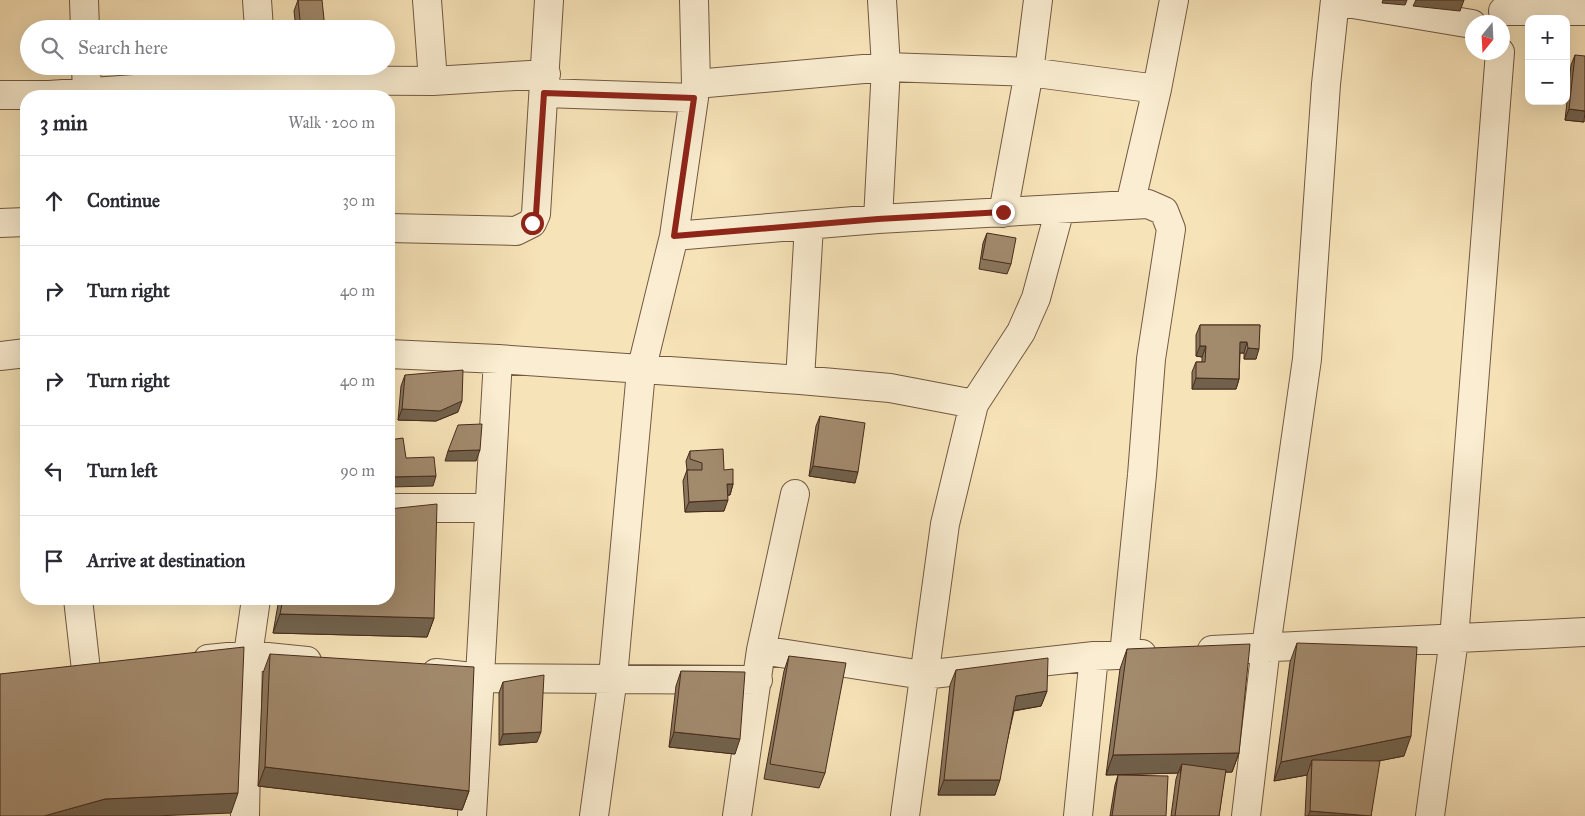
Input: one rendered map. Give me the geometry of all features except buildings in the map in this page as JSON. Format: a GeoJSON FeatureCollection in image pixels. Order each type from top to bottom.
{"type":"FeatureCollection","features":[{"type":"Feature","properties":{"kind":"street"},"geometry":{"type":"LineString","coordinates":[[84,0],[85,20]]}},
{"type":"Feature","properties":{"kind":"street"},"geometry":{"type":"LineString","coordinates":[[257,0],[258,20]]}},
{"type":"Feature","properties":{"kind":"street"},"geometry":{"type":"LineString","coordinates":[[427,0],[432,81]]}},
{"type":"Feature","properties":{"kind":"street"},"geometry":{"type":"LineString","coordinates":[[395,228],[516,231],[532,223],[536,214],[549,0]]}},
{"type":"Feature","properties":{"kind":"street"},"geometry":{"type":"LineString","coordinates":[[594,816],[613,678],[641,371],[674,236],[695,91],[694,0]]}},
{"type":"Feature","properties":{"kind":"street"},"geometry":{"type":"LineString","coordinates":[[878,219],[886,67],[882,0]]}},
{"type":"Feature","properties":{"kind":"street"},"geometry":{"type":"LineString","coordinates":[[1003,212],[1029,72],[1038,0]]}},
{"type":"Feature","properties":{"kind":"street"},"geometry":{"type":"LineString","coordinates":[[1130,205],[1157,89],[1174,0]]}},
{"type":"Feature","properties":{"kind":"street"},"geometry":{"type":"LineString","coordinates":[[1246,816],[1266,647],[1307,359],[1326,84],[1335,1],[1465,23]]}},
{"type":"Feature","properties":{"kind":"street"},"geometry":{"type":"LineString","coordinates":[[1503,11],[1585,11]]}},
{"type":"Feature","properties":{"kind":"street"},"geometry":{"type":"LineString","coordinates":[[1430,816],[1454,639],[1499,60]]}},
{"type":"Feature","properties":{"kind":"street"},"geometry":{"type":"LineString","coordinates":[[304,75],[432,81],[545,83],[695,91],[886,67],[1029,72],[1157,89]]}},
{"type":"Feature","properties":{"kind":"street"},"geometry":{"type":"LineString","coordinates":[[86,75],[87,90]]}},
{"type":"Feature","properties":{"kind":"street"},"geometry":{"type":"LineString","coordinates":[[181,90],[252,75]]}},
{"type":"Feature","properties":{"kind":"street"},"geometry":{"type":"LineString","coordinates":[[0,95],[20,95]]}},
{"type":"Feature","properties":{"kind":"street"},"geometry":{"type":"LineString","coordinates":[[674,236],[878,219],[1130,205],[1157,206],[1164,211],[1170,229],[1151,359],[1142,475],[1124,655]]}},
{"type":"Feature","properties":{"kind":"street"},"geometry":{"type":"LineString","coordinates":[[905,816],[945,524],[974,404],[1022,332],[1036,298],[1060,209]]}},
{"type":"Feature","properties":{"kind":"street"},"geometry":{"type":"LineString","coordinates":[[0,223],[20,222]]}},
{"type":"Feature","properties":{"kind":"street"},"geometry":{"type":"LineString","coordinates":[[800,380],[809,225]]}},
{"type":"Feature","properties":{"kind":"street"},"geometry":{"type":"LineString","coordinates":[[0,356],[20,354]]}},
{"type":"Feature","properties":{"kind":"street"},"geometry":{"type":"LineString","coordinates":[[395,354],[498,359],[641,371],[800,380],[890,388],[974,404]]}},
{"type":"Feature","properties":{"kind":"street"},"geometry":{"type":"LineString","coordinates":[[472,816],[498,359]]}},
{"type":"Feature","properties":{"kind":"street"},"geometry":{"type":"LineString","coordinates":[[737,816],[761,650],[795,494]]}},
{"type":"Feature","properties":{"kind":"street"},"geometry":{"type":"LineString","coordinates":[[395,508],[489,508]]}},
{"type":"Feature","properties":{"kind":"street"},"geometry":{"type":"LineString","coordinates":[[79,605],[86,670]]}},
{"type":"Feature","properties":{"kind":"street"},"geometry":{"type":"LineString","coordinates":[[245,816],[248,655],[255,605]]}},
{"type":"Feature","properties":{"kind":"street"},"geometry":{"type":"LineString","coordinates":[[761,650],[923,675],[1094,656],[1585,632]]}},
{"type":"Feature","properties":{"kind":"street"},"geometry":{"type":"LineString","coordinates":[[181,661],[248,655],[335,664]]}},
{"type":"Feature","properties":{"kind":"street"},"geometry":{"type":"LineString","coordinates":[[1078,816],[1094,656]]}},
{"type":"Feature","properties":{"kind":"street"},"geometry":{"type":"LineString","coordinates":[[57,674],[114,668]]}},
{"type":"Feature","properties":{"kind":"street"},"geometry":{"type":"LineString","coordinates":[[413,671],[481,678],[758,680]]}},
{"type":"Feature","properties":{"kind":"route"},"geometry":{"type":"LineString","coordinates":[[532,223],[536,214],[544,93],[694,98],[674,236],[878,219],[1003,212]]}}]}
